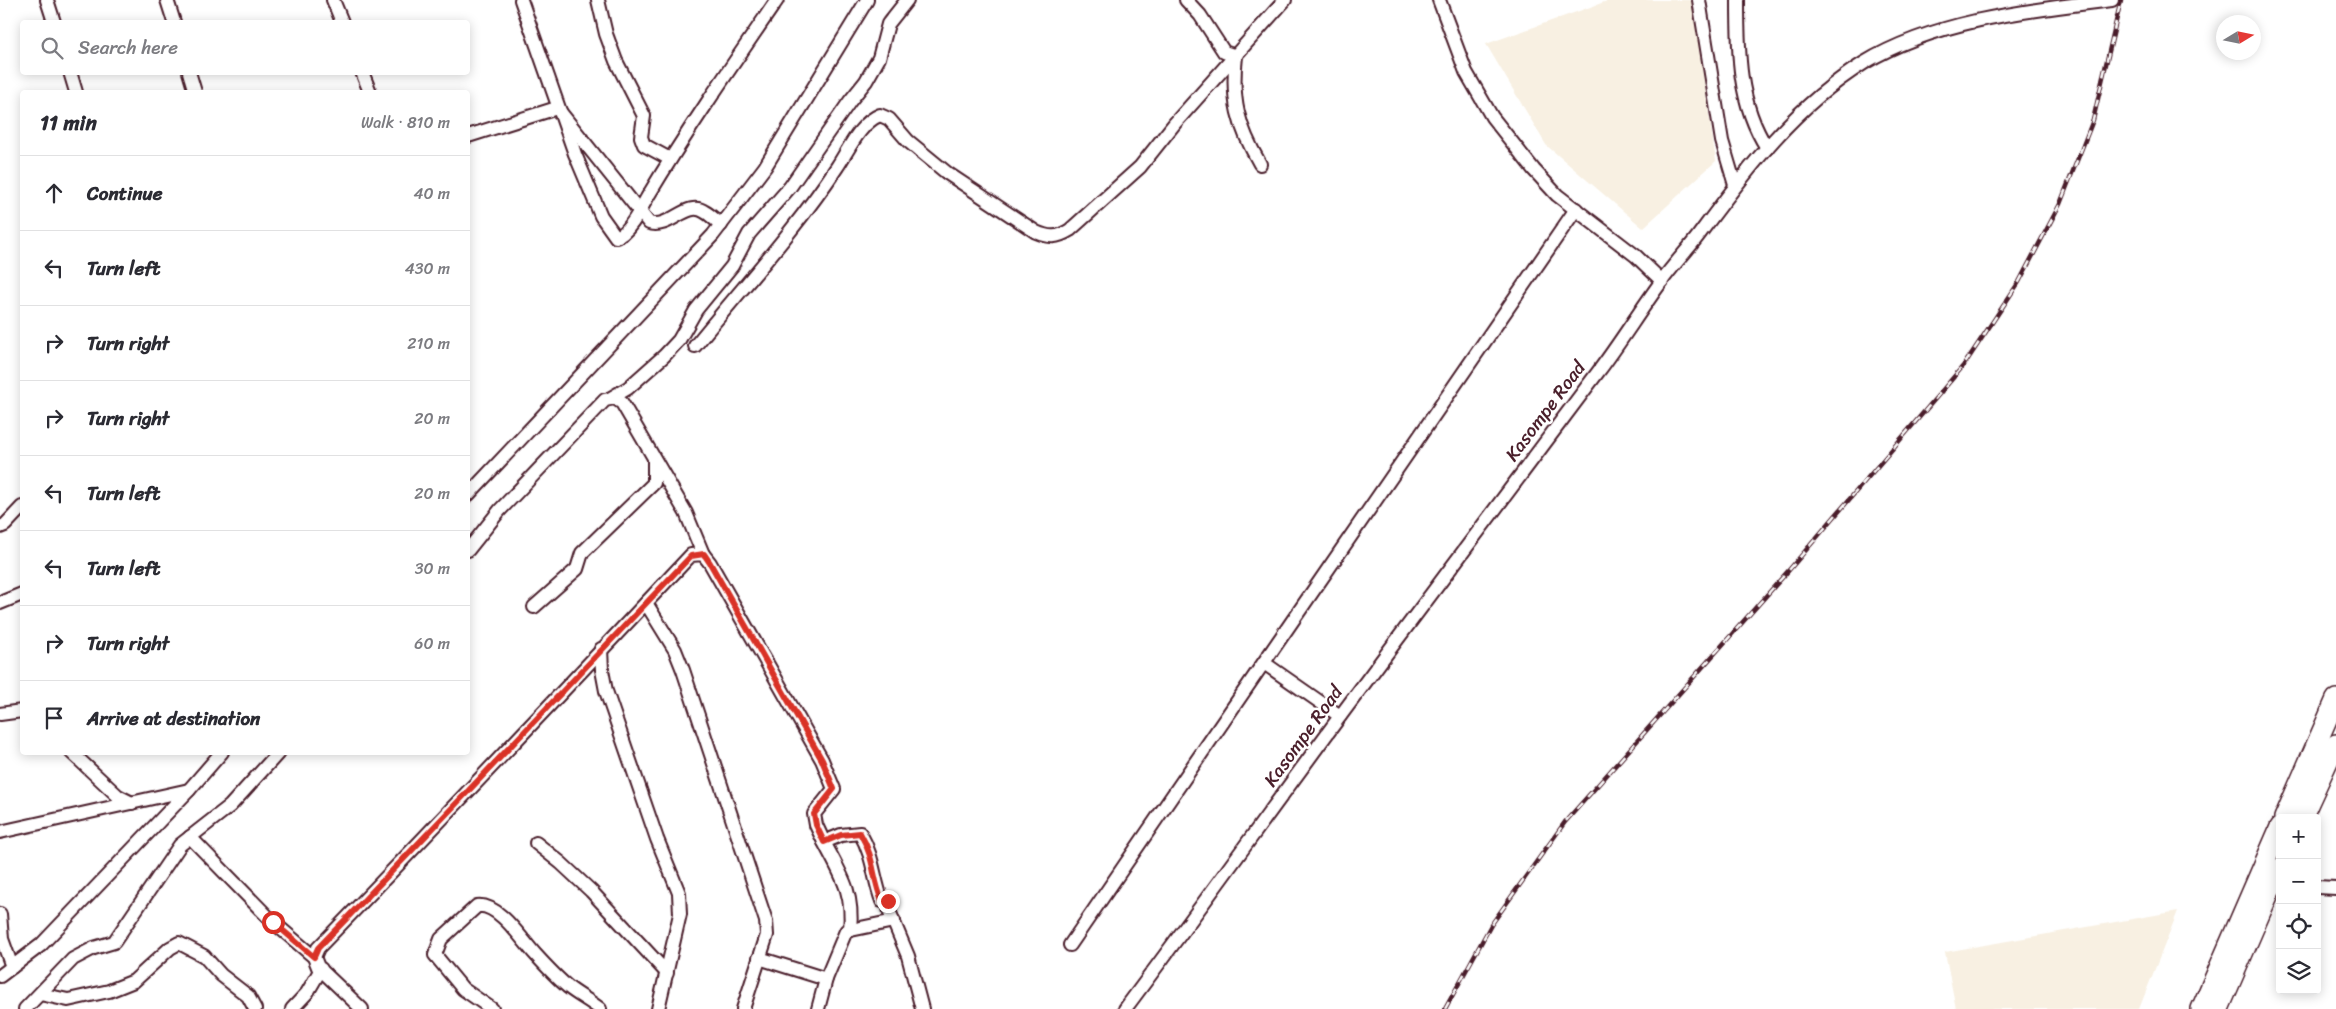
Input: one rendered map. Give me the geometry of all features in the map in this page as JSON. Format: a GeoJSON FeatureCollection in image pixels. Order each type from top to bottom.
{"type":"FeatureCollection","features":[{"type":"Feature","properties":{"kind":"highway"},"geometry":{"type":"LineString","coordinates":[[2286,814],[2336,699]]}},
{"type":"Feature","properties":{"kind":"highway"},"geometry":{"type":"LineString","coordinates":[[2304,814],[2336,744]]}},
{"type":"Feature","properties":{"kind":"highway"},"geometry":{"type":"LineString","coordinates":[[2201,1009],[2276,836]]}},
{"type":"Feature","properties":{"kind":"highway"},"geometry":{"type":"LineString","coordinates":[[2219,1009],[2276,881]]}},
{"type":"Feature","properties":{"kind":"street"},"geometry":{"type":"LineString","coordinates":[[47,0],[53,20]]}},
{"type":"Feature","properties":{"kind":"street"},"geometry":{"type":"LineString","coordinates":[[167,0],[173,20]]}},
{"type":"Feature","properties":{"kind":"street"},"geometry":{"type":"LineString","coordinates":[[333,0],[341,20]]}},
{"type":"Feature","properties":{"kind":"street"},"geometry":{"type":"LineString","coordinates":[[520,0],[557,108],[592,196],[613,236],[619,237],[625,233],[640,211],[670,159],[777,0]]}},
{"type":"Feature","properties":{"kind":"street"},"geometry":{"type":"LineString","coordinates":[[598,0],[606,34],[616,61],[644,116],[641,137],[644,145],[670,159]]}},
{"type":"Feature","properties":{"kind":"street"},"geometry":{"type":"LineString","coordinates":[[470,493],[667,285],[721,225],[765,167],[867,0]]}},
{"type":"Feature","properties":{"kind":"street"},"geometry":{"type":"LineString","coordinates":[[470,548],[500,510],[606,400],[628,388],[679,340],[696,310],[732,266],[749,234],[790,187],[866,81],[879,58],[888,24],[907,0]]}},
{"type":"Feature","properties":{"kind":"street"},"geometry":{"type":"LineString","coordinates":[[1186,0],[1200,15],[1224,52],[1236,56]]}},
{"type":"Feature","properties":{"kind":"street"},"geometry":{"type":"LineString","coordinates":[[695,346],[825,185],[872,118],[880,115],[888,118],[908,141],[948,173],[1036,232],[1049,238],[1070,230],[1140,167],[1175,123],[1285,0]]}},
{"type":"Feature","properties":{"kind":"street"},"geometry":{"type":"LineString","coordinates":[[1439,0],[1466,72],[1492,116],[1534,170],[1557,195],[1636,256],[1662,281]]}},
{"type":"Feature","properties":{"kind":"street"},"geometry":{"type":"LineString","coordinates":[[1699,0],[1722,141],[1734,185]]}},
{"type":"Feature","properties":{"kind":"street"},"geometry":{"type":"LineString","coordinates":[[1738,0],[1739,62],[1747,106],[1756,132],[1766,148]]}},
{"type":"Feature","properties":{"kind":"street","name":"Kasompe Road"},"geometry":{"type":"LineString","coordinates":[[1125,1009],[1340,716],[1610,356],[1662,281],[1696,239],[1734,185],[1790,121],[1819,95],[1866,62],[1900,45],[1939,31],[2050,4],[2112,0]]}},
{"type":"Feature","properties":{"kind":"street"},"geometry":{"type":"LineString","coordinates":[[1236,56],[1234,77],[1235,100],[1244,136],[1260,164]]}},
{"type":"Feature","properties":{"kind":"street"},"geometry":{"type":"LineString","coordinates":[[71,75],[75,90]]}},
{"type":"Feature","properties":{"kind":"street"},"geometry":{"type":"LineString","coordinates":[[190,75],[194,90]]}},
{"type":"Feature","properties":{"kind":"street"},"geometry":{"type":"LineString","coordinates":[[363,75],[369,90]]}},
{"type":"Feature","properties":{"kind":"street"},"geometry":{"type":"LineString","coordinates":[[470,135],[557,108]]}},
{"type":"Feature","properties":{"kind":"street"},"geometry":{"type":"LineString","coordinates":[[557,108],[649,223],[655,225],[670,222],[679,214],[693,209],[701,210],[721,225]]}},
{"type":"Feature","properties":{"kind":"street"},"geometry":{"type":"LineString","coordinates":[[1070,945],[1264,663],[1321,576],[1576,209]]}},
{"type":"Feature","properties":{"kind":"street"},"geometry":{"type":"LineString","coordinates":[[611,398],[615,398],[622,403],[686,513],[704,554],[822,760],[834,789],[814,814],[816,825],[846,887],[852,910],[850,930]]}},
{"type":"Feature","properties":{"kind":"street"},"geometry":{"type":"LineString","coordinates":[[534,607],[577,569],[582,553],[654,484],[654,459]]}},
{"type":"Feature","properties":{"kind":"street"},"geometry":{"type":"LineString","coordinates":[[0,527],[5,525],[20,509]]}},
{"type":"Feature","properties":{"kind":"street"},"geometry":{"type":"LineString","coordinates":[[314,957],[318,948],[462,799],[601,648],[691,556],[704,554]]}},
{"type":"Feature","properties":{"kind":"street"},"geometry":{"type":"LineString","coordinates":[[0,603],[20,595]]}},
{"type":"Feature","properties":{"kind":"street"},"geometry":{"type":"LineString","coordinates":[[646,603],[675,650],[683,670],[766,921],[767,934],[743,1009]]}},
{"type":"Feature","properties":{"kind":"street"},"geometry":{"type":"LineString","coordinates":[[601,648],[602,670],[606,691],[657,839],[679,893],[680,914],[658,1009]]}},
{"type":"Feature","properties":{"kind":"street"},"geometry":{"type":"LineString","coordinates":[[1264,663],[1340,716]]}},
{"type":"Feature","properties":{"kind":"street"},"geometry":{"type":"LineString","coordinates":[[0,714],[20,710]]}},
{"type":"Feature","properties":{"kind":"street"},"geometry":{"type":"LineString","coordinates":[[74,755],[118,796],[132,803]]}},
{"type":"Feature","properties":{"kind":"street"},"geometry":{"type":"LineString","coordinates":[[0,976],[41,945],[190,790],[219,755]]}},
{"type":"Feature","properties":{"kind":"street"},"geometry":{"type":"LineString","coordinates":[[25,1009],[73,959],[94,948],[114,942],[180,845],[230,806],[276,755]]}},
{"type":"Feature","properties":{"kind":"street"},"geometry":{"type":"LineString","coordinates":[[0,832],[190,790]]}},
{"type":"Feature","properties":{"kind":"street"},"geometry":{"type":"LineString","coordinates":[[824,842],[841,835],[860,833],[871,854],[882,901],[888,901],[908,956],[922,1009]]}},
{"type":"Feature","properties":{"kind":"street"},"geometry":{"type":"LineString","coordinates":[[190,837],[273,922],[314,957],[320,969],[362,1009]]}},
{"type":"Feature","properties":{"kind":"street"},"geometry":{"type":"LineString","coordinates":[[536,843],[561,863],[590,891],[667,973]]}},
{"type":"Feature","properties":{"kind":"street"},"geometry":{"type":"LineString","coordinates":[[2321,887],[2336,888]]}},
{"type":"Feature","properties":{"kind":"street"},"geometry":{"type":"LineString","coordinates":[[492,1009],[463,989],[435,955],[441,939],[477,906],[489,908],[510,923],[552,972],[570,988],[583,995],[600,1009]]}},
{"type":"Feature","properties":{"kind":"street"},"geometry":{"type":"LineString","coordinates":[[0,914],[2,939],[12,967]]}},
{"type":"Feature","properties":{"kind":"street"},"geometry":{"type":"LineString","coordinates":[[818,1009],[826,979],[844,933],[850,930],[894,921]]}},
{"type":"Feature","properties":{"kind":"street"},"geometry":{"type":"LineString","coordinates":[[40,994],[71,1004],[109,991],[134,980],[170,948],[179,943],[204,956],[221,975],[248,996],[255,1009]]}},
{"type":"Feature","properties":{"kind":"street"},"geometry":{"type":"LineString","coordinates":[[759,958],[826,979]]}},
{"type":"Feature","properties":{"kind":"street"},"geometry":{"type":"LineString","coordinates":[[292,1009],[308,993],[320,969]]}},
{"type":"Feature","properties":{"kind":"shaded area"},"geometry":{"type":"Polygon","coordinates":[[[1610,0],[1692,0],[1716,161],[1643,228],[1546,145],[1486,44],[1610,0]]]}},
{"type":"Feature","properties":{"kind":"shaded area"},"geometry":{"type":"Polygon","coordinates":[[[2178,911],[2139,1009],[1956,1009],[1945,952],[2178,911]]]}},
{"type":"Feature","properties":{"kind":"railway"},"geometry":{"type":"LineString","coordinates":[[1445,1009],[1491,925],[1565,822],[1789,570],[1964,365],[2019,282],[2060,204],[2093,120],[2121,0]]}},
{"type":"Feature","properties":{"kind":"route"},"geometry":{"type":"LineString","coordinates":[[273,922],[314,957],[318,948],[462,799],[601,648],[691,556],[696,554],[704,554],[710,563],[802,721],[822,760],[834,789],[814,814],[816,825],[824,842],[841,835],[860,833],[869,848],[882,901],[888,901]]}}]}
